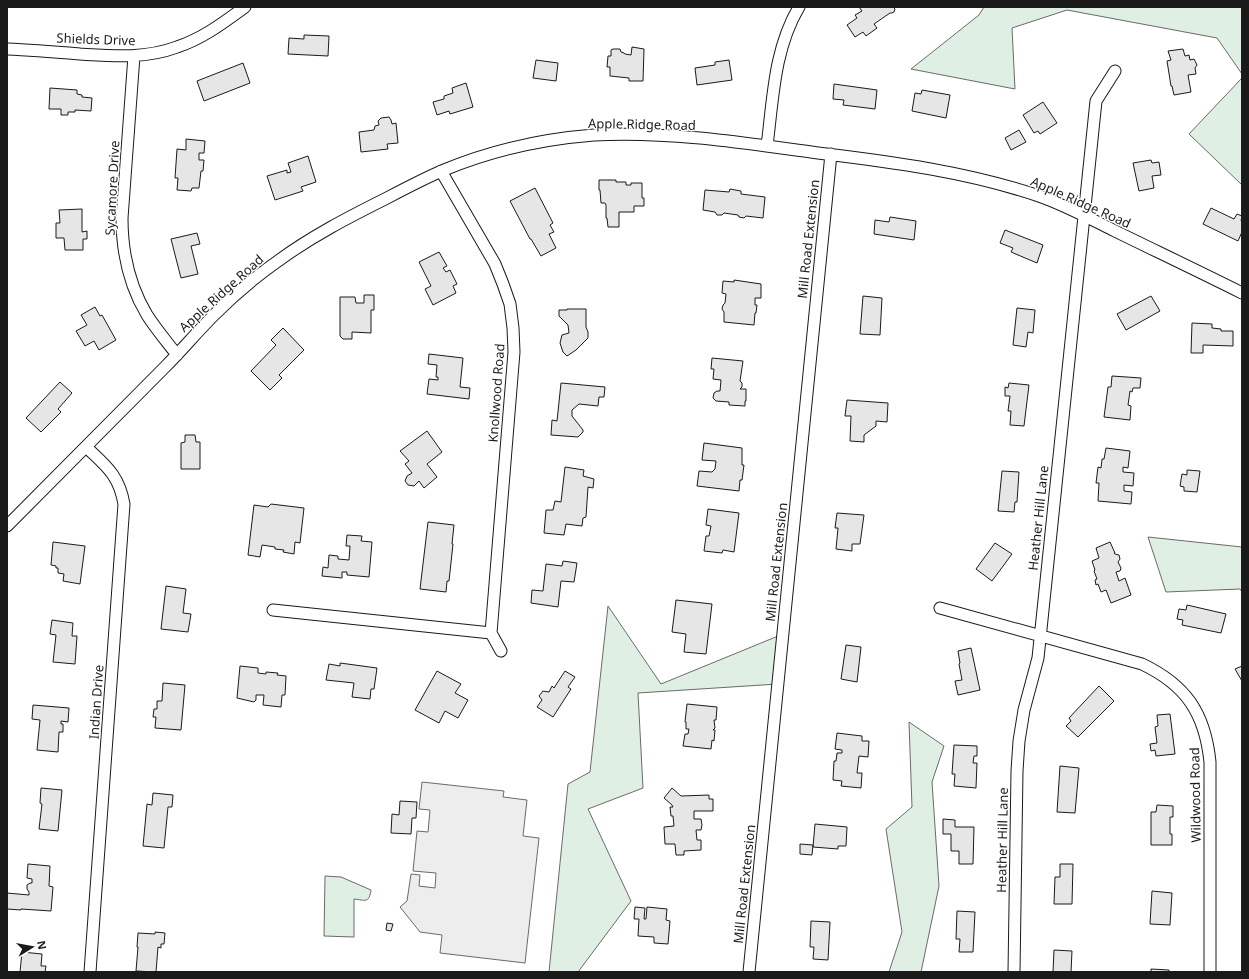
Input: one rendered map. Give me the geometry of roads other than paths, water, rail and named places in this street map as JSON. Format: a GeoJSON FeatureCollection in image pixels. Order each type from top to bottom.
{"type":"FeatureCollection","features":[{"type":"Feature","properties":{"kind":"street","name":"Shields Drive"},"geometry":{"type":"LineString","coordinates":[[7,49],[124,57],[158,53],[198,38],[245,7]]}},
{"type":"Feature","properties":{"kind":"street"},"geometry":{"type":"LineString","coordinates":[[767,146],[778,57],[785,35],[799,7]]}},
{"type":"Feature","properties":{"kind":"street","name":"Sycamore Drive"},"geometry":{"type":"LineString","coordinates":[[134,56],[122,218],[124,257],[130,279],[138,299],[148,316],[177,355]]}},
{"type":"Feature","properties":{"kind":"street","name":"Heather Hill Lane"},"geometry":{"type":"LineString","coordinates":[[1014,972],[1016,778],[1018,749],[1024,710],[1038,658],[1096,101],[1115,71]]}},
{"type":"Feature","properties":{"kind":"street","name":"Apple Ridge Road"},"geometry":{"type":"LineString","coordinates":[[7,526],[177,355],[215,314],[245,287],[282,258],[310,239],[345,219],[441,171],[470,160],[524,145],[564,138],[596,135],[692,138],[831,154],[979,178],[1042,197],[1085,216],[1242,292]]}},
{"type":"Feature","properties":{"kind":"street","name":"Mill Road Extension"},"geometry":{"type":"LineString","coordinates":[[749,972],[831,154]]}},
{"type":"Feature","properties":{"kind":"street","name":"Knollwood Road"},"geometry":{"type":"LineString","coordinates":[[441,171],[495,264],[510,304],[513,328],[514,352],[491,633]]}},
{"type":"Feature","properties":{"kind":"street","name":"Indian Drive"},"geometry":{"type":"LineString","coordinates":[[86,447],[114,474],[122,491],[124,504],[90,972]]}},
{"type":"Feature","properties":{"kind":"street","name":"Wildwood Road"},"geometry":{"type":"LineString","coordinates":[[940,608],[1142,664],[1159,672],[1174,683],[1186,696],[1203,725],[1208,743],[1210,762],[1210,972]]}},
{"type":"Feature","properties":{"kind":"street"},"geometry":{"type":"LineString","coordinates":[[273,610],[491,633],[501,651]]}}]}
